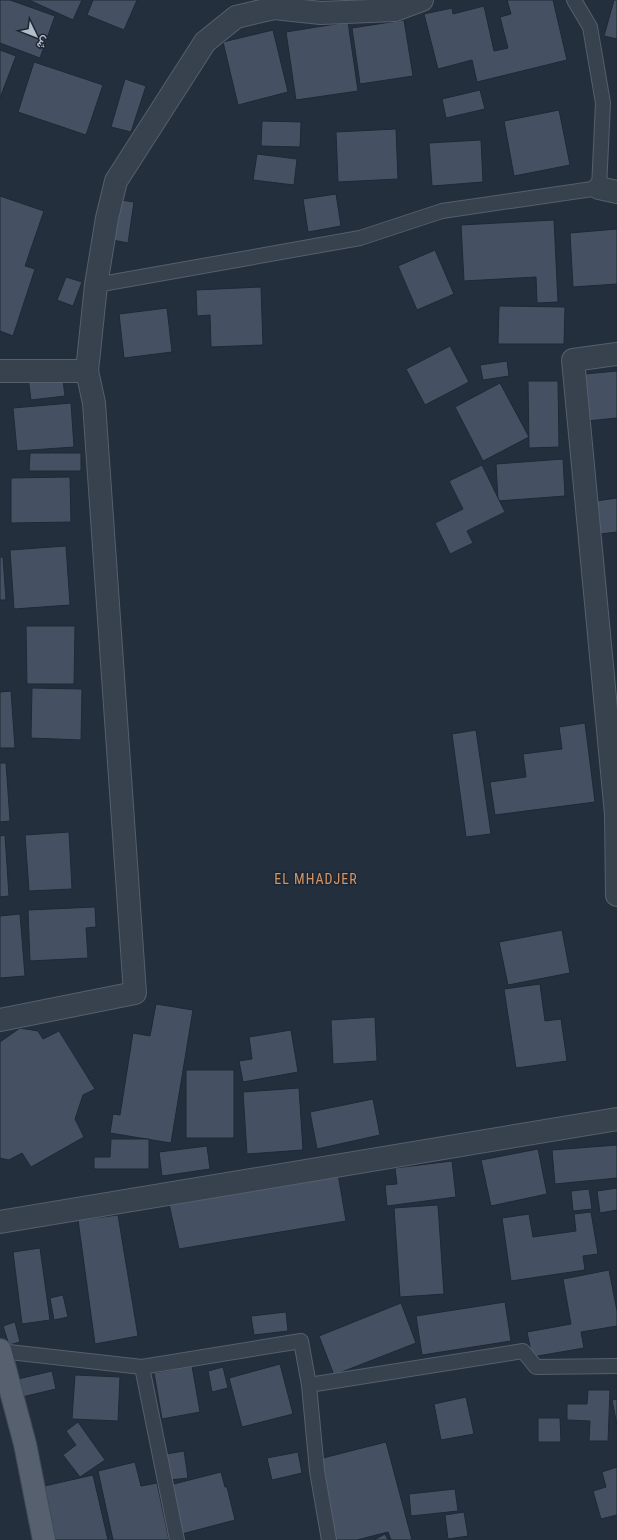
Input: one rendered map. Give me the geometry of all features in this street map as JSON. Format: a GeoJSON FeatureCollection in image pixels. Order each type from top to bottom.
{"type":"FeatureCollection","features":[{"type":"Feature","properties":{"kind":"main road"},"geometry":{"type":"LineString","coordinates":[[0,1350],[25,1444],[44,1540]]}},
{"type":"Feature","properties":{"kind":"street"},"geometry":{"type":"LineString","coordinates":[[0,1020],[135,993],[94,403],[87,370],[96,285],[107,218],[116,180],[206,42],[241,9],[274,8],[321,13],[395,10],[422,0]]}},
{"type":"Feature","properties":{"kind":"street"},"geometry":{"type":"LineString","coordinates":[[617,354],[573,360],[616,814],[617,895]]}},
{"type":"Feature","properties":{"kind":"street"},"geometry":{"type":"LineString","coordinates":[[0,371],[87,370]]}},
{"type":"Feature","properties":{"kind":"street"},"geometry":{"type":"LineString","coordinates":[[0,1222],[617,1120]]}},
{"type":"Feature","properties":{"kind":"lane"},"geometry":{"type":"LineString","coordinates":[[96,285],[360,238],[442,210],[608,190],[603,103],[590,27],[574,0]]}},
{"type":"Feature","properties":{"kind":"lane"},"geometry":{"type":"LineString","coordinates":[[0,1350],[142,1368],[301,1341],[309,1385],[317,1471],[329,1540]]}},
{"type":"Feature","properties":{"kind":"lane"},"geometry":{"type":"LineString","coordinates":[[309,1385],[523,1351],[536,1367],[617,1366]]}},
{"type":"Feature","properties":{"kind":"lane"},"geometry":{"type":"LineString","coordinates":[[142,1368],[177,1540]]}},
{"type":"Feature","properties":{"kind":"building"},"geometry":{"type":"Polygon","coordinates":[[[0,0],[10,0],[55,16],[40,58],[0,43],[0,0]]]}},
{"type":"Feature","properties":{"kind":"building"},"geometry":{"type":"Polygon","coordinates":[[[29,0],[82,0],[73,20],[29,0]]]}},
{"type":"Feature","properties":{"kind":"building"},"geometry":{"type":"Polygon","coordinates":[[[93,0],[137,0],[124,30],[87,15],[93,0]]]}},
{"type":"Feature","properties":{"kind":"building"},"geometry":{"type":"Polygon","coordinates":[[[507,0],[553,0],[567,60],[477,82],[472,60],[438,69],[424,14],[452,8],[453,14],[484,6],[494,51],[508,48],[500,17],[511,14],[507,0]]]}},
{"type":"Feature","properties":{"kind":"building"},"geometry":{"type":"Polygon","coordinates":[[[614,0],[617,0],[617,39],[604,36],[614,0]]]}},
{"type":"Feature","properties":{"kind":"building"},"geometry":{"type":"Polygon","coordinates":[[[404,20],[413,76],[360,84],[352,28],[404,20]]]}},
{"type":"Feature","properties":{"kind":"building"},"geometry":{"type":"Polygon","coordinates":[[[348,22],[358,91],[296,100],[286,32],[348,22]]]}},
{"type":"Feature","properties":{"kind":"building"},"geometry":{"type":"Polygon","coordinates":[[[273,30],[288,92],[238,105],[223,42],[273,30]]]}},
{"type":"Feature","properties":{"kind":"building"},"geometry":{"type":"Polygon","coordinates":[[[0,50],[16,56],[0,98],[0,50]]]}},
{"type":"Feature","properties":{"kind":"building"},"geometry":{"type":"Polygon","coordinates":[[[34,62],[103,85],[86,135],[18,112],[34,62]]]}},
{"type":"Feature","properties":{"kind":"building"},"geometry":{"type":"Polygon","coordinates":[[[125,79],[146,86],[131,132],[111,127],[125,79]]]}},
{"type":"Feature","properties":{"kind":"building"},"geometry":{"type":"Polygon","coordinates":[[[480,90],[485,109],[446,118],[442,99],[480,90]]]}},
{"type":"Feature","properties":{"kind":"building"},"geometry":{"type":"Polygon","coordinates":[[[559,110],[570,165],[514,176],[504,121],[559,110]]]}},
{"type":"Feature","properties":{"kind":"building"},"geometry":{"type":"Polygon","coordinates":[[[262,121],[301,122],[300,147],[261,146],[262,121]]]}},
{"type":"Feature","properties":{"kind":"building"},"geometry":{"type":"Polygon","coordinates":[[[396,129],[398,179],[338,182],[336,132],[396,129]]]}},
{"type":"Feature","properties":{"kind":"building"},"geometry":{"type":"Polygon","coordinates":[[[481,140],[483,182],[432,186],[429,143],[481,140]]]}},
{"type":"Feature","properties":{"kind":"building"},"geometry":{"type":"Polygon","coordinates":[[[257,154],[297,159],[294,185],[253,180],[257,154]]]}},
{"type":"Feature","properties":{"kind":"building"},"geometry":{"type":"Polygon","coordinates":[[[336,194],[341,226],[308,232],[303,199],[336,194]]]}},
{"type":"Feature","properties":{"kind":"building"},"geometry":{"type":"Polygon","coordinates":[[[0,196],[44,211],[25,266],[35,269],[13,336],[0,331],[0,196]]]}},
{"type":"Feature","properties":{"kind":"building"},"geometry":{"type":"Polygon","coordinates":[[[115,199],[134,202],[128,243],[107,239],[115,199]]]}},
{"type":"Feature","properties":{"kind":"building"},"geometry":{"type":"Polygon","coordinates":[[[554,220],[558,302],[537,303],[536,277],[464,281],[461,225],[554,220]]]}},
{"type":"Feature","properties":{"kind":"building"},"geometry":{"type":"Polygon","coordinates":[[[617,229],[617,284],[573,287],[570,233],[617,229]]]}},
{"type":"Feature","properties":{"kind":"building"},"geometry":{"type":"Polygon","coordinates":[[[435,250],[454,294],[417,310],[398,266],[435,250]]]}},
{"type":"Feature","properties":{"kind":"building"},"geometry":{"type":"Polygon","coordinates":[[[66,277],[82,282],[73,306],[57,300],[66,277]]]}},
{"type":"Feature","properties":{"kind":"building"},"geometry":{"type":"Polygon","coordinates":[[[261,287],[263,345],[211,347],[210,315],[197,316],[196,290],[261,287]]]}},
{"type":"Feature","properties":{"kind":"building"},"geometry":{"type":"Polygon","coordinates":[[[499,306],[565,307],[564,344],[498,344],[499,306]]]}},
{"type":"Feature","properties":{"kind":"building"},"geometry":{"type":"Polygon","coordinates":[[[167,308],[172,352],[124,358],[119,314],[167,308]]]}},
{"type":"Feature","properties":{"kind":"building"},"geometry":{"type":"Polygon","coordinates":[[[450,346],[469,382],[425,405],[406,369],[450,346]]]}},
{"type":"Feature","properties":{"kind":"building"},"geometry":{"type":"Polygon","coordinates":[[[507,361],[509,376],[483,380],[480,365],[507,361]]]}},
{"type":"Feature","properties":{"kind":"building"},"geometry":{"type":"Polygon","coordinates":[[[617,371],[617,418],[587,421],[584,374],[617,371]]]}},
{"type":"Feature","properties":{"kind":"building"},"geometry":{"type":"Polygon","coordinates":[[[62,373],[65,396],[31,400],[28,377],[62,373]]]}},
{"type":"Feature","properties":{"kind":"building"},"geometry":{"type":"Polygon","coordinates":[[[528,381],[558,381],[559,447],[529,448],[528,381]]]}},
{"type":"Feature","properties":{"kind":"building"},"geometry":{"type":"Polygon","coordinates":[[[500,383],[529,437],[483,461],[455,407],[500,383]]]}},
{"type":"Feature","properties":{"kind":"building"},"geometry":{"type":"Polygon","coordinates":[[[71,403],[74,447],[17,451],[13,408],[71,403]]]}},
{"type":"Feature","properties":{"kind":"building"},"geometry":{"type":"Polygon","coordinates":[[[30,453],[81,453],[81,471],[29,471],[30,453]]]}},
{"type":"Feature","properties":{"kind":"building"},"geometry":{"type":"Polygon","coordinates":[[[563,459],[565,496],[498,501],[496,464],[563,459]]]}},
{"type":"Feature","properties":{"kind":"building"},"geometry":{"type":"Polygon","coordinates":[[[482,465],[505,512],[467,531],[473,543],[450,554],[435,523],[463,509],[449,481],[482,465]]]}},
{"type":"Feature","properties":{"kind":"building"},"geometry":{"type":"Polygon","coordinates":[[[70,477],[71,522],[11,523],[11,478],[70,477]]]}},
{"type":"Feature","properties":{"kind":"building"},"geometry":{"type":"Polygon","coordinates":[[[617,498],[617,532],[600,534],[596,501],[617,498]]]}},
{"type":"Feature","properties":{"kind":"building"},"geometry":{"type":"Polygon","coordinates":[[[66,546],[70,605],[14,609],[10,550],[66,546]]]}},
{"type":"Feature","properties":{"kind":"building"},"geometry":{"type":"Polygon","coordinates":[[[0,557],[3,557],[6,600],[0,600],[0,557]]]}},
{"type":"Feature","properties":{"kind":"building"},"geometry":{"type":"Polygon","coordinates":[[[26,626],[75,626],[74,684],[27,684],[26,626]]]}},
{"type":"Feature","properties":{"kind":"building"},"geometry":{"type":"Polygon","coordinates":[[[32,688],[82,689],[81,740],[31,738],[32,688]]]}},
{"type":"Feature","properties":{"kind":"building"},"geometry":{"type":"Polygon","coordinates":[[[11,691],[15,748],[0,748],[0,692],[11,691]]]}},
{"type":"Feature","properties":{"kind":"building"},"geometry":{"type":"Polygon","coordinates":[[[585,723],[595,802],[495,815],[490,782],[526,777],[523,754],[562,749],[559,727],[585,723]]]}},
{"type":"Feature","properties":{"kind":"building"},"geometry":{"type":"Polygon","coordinates":[[[476,730],[491,834],[466,837],[452,734],[476,730]]]}},
{"type":"Feature","properties":{"kind":"building"},"geometry":{"type":"Polygon","coordinates":[[[0,763],[6,763],[10,821],[0,822],[0,763]]]}},
{"type":"Feature","properties":{"kind":"building"},"geometry":{"type":"Polygon","coordinates":[[[69,832],[72,889],[29,891],[25,835],[69,832]]]}},
{"type":"Feature","properties":{"kind":"building"},"geometry":{"type":"Polygon","coordinates":[[[5,835],[9,896],[0,897],[0,836],[5,835]]]}},
{"type":"Feature","properties":{"kind":"building"},"geometry":{"type":"Polygon","coordinates":[[[95,907],[96,927],[86,928],[88,958],[30,961],[28,910],[95,907]]]}},
{"type":"Feature","properties":{"kind":"building"},"geometry":{"type":"Polygon","coordinates":[[[20,914],[25,976],[0,978],[0,916],[20,914]]]}},
{"type":"Feature","properties":{"kind":"building"},"geometry":{"type":"Polygon","coordinates":[[[562,930],[570,973],[508,985],[499,942],[562,930]]]}},
{"type":"Feature","properties":{"kind":"building"},"geometry":{"type":"Polygon","coordinates":[[[540,984],[545,1021],[561,1019],[567,1061],[516,1068],[504,989],[540,984]]]}},
{"type":"Feature","properties":{"kind":"building"},"geometry":{"type":"Polygon","coordinates":[[[156,1004],[193,1010],[171,1143],[110,1133],[113,1114],[120,1115],[133,1033],[150,1036],[156,1004]]]}},
{"type":"Feature","properties":{"kind":"building"},"geometry":{"type":"Polygon","coordinates":[[[375,1017],[377,1061],[333,1064],[331,1020],[375,1017]]]}},
{"type":"Feature","properties":{"kind":"building"},"geometry":{"type":"Polygon","coordinates":[[[20,1028],[38,1031],[43,1039],[59,1031],[95,1089],[83,1095],[75,1119],[84,1137],[31,1167],[22,1153],[9,1160],[0,1158],[0,1042],[20,1028]]]}},
{"type":"Feature","properties":{"kind":"building"},"geometry":{"type":"Polygon","coordinates":[[[291,1030],[298,1072],[243,1082],[239,1061],[252,1059],[249,1037],[291,1030]]]}},
{"type":"Feature","properties":{"kind":"building"},"geometry":{"type":"Polygon","coordinates":[[[186,1070],[234,1070],[234,1138],[186,1138],[186,1070]]]}},
{"type":"Feature","properties":{"kind":"building"},"geometry":{"type":"Polygon","coordinates":[[[299,1088],[303,1150],[247,1154],[243,1092],[299,1088]]]}},
{"type":"Feature","properties":{"kind":"building"},"geometry":{"type":"Polygon","coordinates":[[[373,1099],[380,1135],[317,1149],[310,1112],[373,1099]]]}},
{"type":"Feature","properties":{"kind":"building"},"geometry":{"type":"Polygon","coordinates":[[[111,1139],[149,1139],[149,1169],[94,1169],[94,1157],[110,1157],[111,1139]]]}},
{"type":"Feature","properties":{"kind":"building"},"geometry":{"type":"Polygon","coordinates":[[[617,1145],[617,1178],[555,1184],[552,1150],[617,1145]]]}},
{"type":"Feature","properties":{"kind":"building"},"geometry":{"type":"Polygon","coordinates":[[[207,1146],[210,1169],[162,1176],[159,1152],[207,1146]]]}},
{"type":"Feature","properties":{"kind":"building"},"geometry":{"type":"Polygon","coordinates":[[[538,1149],[547,1194],[491,1206],[481,1160],[538,1149]]]}},
{"type":"Feature","properties":{"kind":"building"},"geometry":{"type":"Polygon","coordinates":[[[452,1161],[456,1197],[387,1206],[385,1185],[397,1184],[395,1168],[452,1161]]]}},
{"type":"Feature","properties":{"kind":"building"},"geometry":{"type":"Polygon","coordinates":[[[338,1174],[346,1221],[179,1249],[169,1204],[338,1174]]]}},
{"type":"Feature","properties":{"kind":"building"},"geometry":{"type":"Polygon","coordinates":[[[617,1188],[617,1210],[600,1213],[597,1191],[617,1188]]]}},
{"type":"Feature","properties":{"kind":"building"},"geometry":{"type":"Polygon","coordinates":[[[589,1189],[592,1209],[573,1211],[571,1191],[589,1189]]]}},
{"type":"Feature","properties":{"kind":"building"},"geometry":{"type":"Polygon","coordinates":[[[438,1205],[444,1294],[400,1297],[394,1208],[438,1205]]]}},
{"type":"Feature","properties":{"kind":"building"},"geometry":{"type":"Polygon","coordinates":[[[591,1212],[598,1254],[583,1256],[585,1270],[511,1281],[502,1218],[529,1214],[533,1237],[576,1231],[574,1214],[591,1212]]]}},
{"type":"Feature","properties":{"kind":"building"},"geometry":{"type":"Polygon","coordinates":[[[118,1215],[138,1336],[95,1344],[78,1220],[118,1215]]]}},
{"type":"Feature","properties":{"kind":"building"},"geometry":{"type":"Polygon","coordinates":[[[40,1248],[50,1320],[22,1324],[13,1252],[40,1248]]]}},
{"type":"Feature","properties":{"kind":"building"},"geometry":{"type":"Polygon","coordinates":[[[609,1270],[617,1311],[617,1326],[581,1332],[584,1348],[532,1357],[527,1332],[571,1324],[563,1279],[609,1270]]]}},
{"type":"Feature","properties":{"kind":"building"},"geometry":{"type":"Polygon","coordinates":[[[63,1295],[68,1317],[54,1320],[50,1298],[63,1295]]]}},
{"type":"Feature","properties":{"kind":"building"},"geometry":{"type":"Polygon","coordinates":[[[505,1302],[511,1341],[422,1355],[416,1316],[505,1302]]]}},
{"type":"Feature","properties":{"kind":"building"},"geometry":{"type":"Polygon","coordinates":[[[401,1303],[416,1343],[334,1375],[319,1336],[401,1303]]]}},
{"type":"Feature","properties":{"kind":"building"},"geometry":{"type":"Polygon","coordinates":[[[286,1312],[288,1331],[254,1335],[251,1316],[286,1312]]]}},
{"type":"Feature","properties":{"kind":"building"},"geometry":{"type":"Polygon","coordinates":[[[15,1322],[20,1342],[9,1345],[3,1326],[15,1322]]]}},
{"type":"Feature","properties":{"kind":"building"},"geometry":{"type":"Polygon","coordinates":[[[280,1364],[293,1414],[242,1427],[229,1378],[280,1364]]]}},
{"type":"Feature","properties":{"kind":"building"},"geometry":{"type":"Polygon","coordinates":[[[192,1366],[200,1412],[162,1419],[154,1373],[192,1366]]]}},
{"type":"Feature","properties":{"kind":"building"},"geometry":{"type":"Polygon","coordinates":[[[223,1367],[228,1388],[212,1392],[208,1371],[223,1367]]]}},
{"type":"Feature","properties":{"kind":"building"},"geometry":{"type":"Polygon","coordinates":[[[52,1371],[56,1389],[22,1397],[18,1379],[52,1371]]]}},
{"type":"Feature","properties":{"kind":"building"},"geometry":{"type":"Polygon","coordinates":[[[75,1375],[120,1377],[118,1421],[72,1419],[75,1375]]]}},
{"type":"Feature","properties":{"kind":"building"},"geometry":{"type":"Polygon","coordinates":[[[588,1390],[610,1390],[608,1441],[589,1441],[590,1421],[567,1420],[567,1404],[587,1404],[588,1390]]]}},
{"type":"Feature","properties":{"kind":"building"},"geometry":{"type":"Polygon","coordinates":[[[466,1397],[474,1434],[441,1440],[434,1404],[466,1397]]]}},
{"type":"Feature","properties":{"kind":"building"},"geometry":{"type":"Polygon","coordinates":[[[617,1399],[617,1425],[612,1400],[617,1399]]]}},
{"type":"Feature","properties":{"kind":"building"},"geometry":{"type":"Polygon","coordinates":[[[538,1418],[560,1418],[561,1442],[538,1442],[538,1418]]]}},
{"type":"Feature","properties":{"kind":"building"},"geometry":{"type":"Polygon","coordinates":[[[78,1422],[105,1460],[80,1477],[63,1455],[76,1445],[66,1431],[78,1422]]]}},
{"type":"Feature","properties":{"kind":"building"},"geometry":{"type":"Polygon","coordinates":[[[386,1442],[412,1540],[391,1540],[388,1532],[357,1540],[325,1540],[316,1505],[329,1501],[319,1459],[386,1442]]]}},
{"type":"Feature","properties":{"kind":"building"},"geometry":{"type":"Polygon","coordinates":[[[184,1451],[188,1478],[170,1480],[166,1454],[184,1451]]]}},
{"type":"Feature","properties":{"kind":"building"},"geometry":{"type":"Polygon","coordinates":[[[298,1452],[302,1473],[272,1480],[267,1458],[298,1452]]]}},
{"type":"Feature","properties":{"kind":"building"},"geometry":{"type":"Polygon","coordinates":[[[135,1462],[141,1486],[157,1483],[169,1540],[113,1540],[98,1471],[135,1462]]]}},
{"type":"Feature","properties":{"kind":"building"},"geometry":{"type":"Polygon","coordinates":[[[617,1467],[617,1515],[601,1519],[593,1491],[606,1487],[602,1472],[617,1467]]]}},
{"type":"Feature","properties":{"kind":"building"},"geometry":{"type":"Polygon","coordinates":[[[221,1472],[225,1487],[227,1487],[235,1520],[178,1535],[166,1486],[221,1472]]]}},
{"type":"Feature","properties":{"kind":"building"},"geometry":{"type":"Polygon","coordinates":[[[93,1475],[108,1540],[51,1540],[40,1487],[93,1475]]]}},
{"type":"Feature","properties":{"kind":"building"},"geometry":{"type":"Polygon","coordinates":[[[455,1489],[458,1511],[411,1516],[409,1494],[455,1489]]]}},
{"type":"Feature","properties":{"kind":"building"},"geometry":{"type":"Polygon","coordinates":[[[464,1512],[468,1536],[448,1539],[445,1515],[464,1512]]]}},
{"type":"Feature","properties":{"kind":"building"},"geometry":{"type":"Polygon","coordinates":[[[385,1534],[388,1540],[374,1540],[385,1534]]]}},
{"type":"Feature","properties":{"kind":"district","name":"EL MHADJER"},"geometry":{"type":"Point","coordinates":[316,879]}}]}
